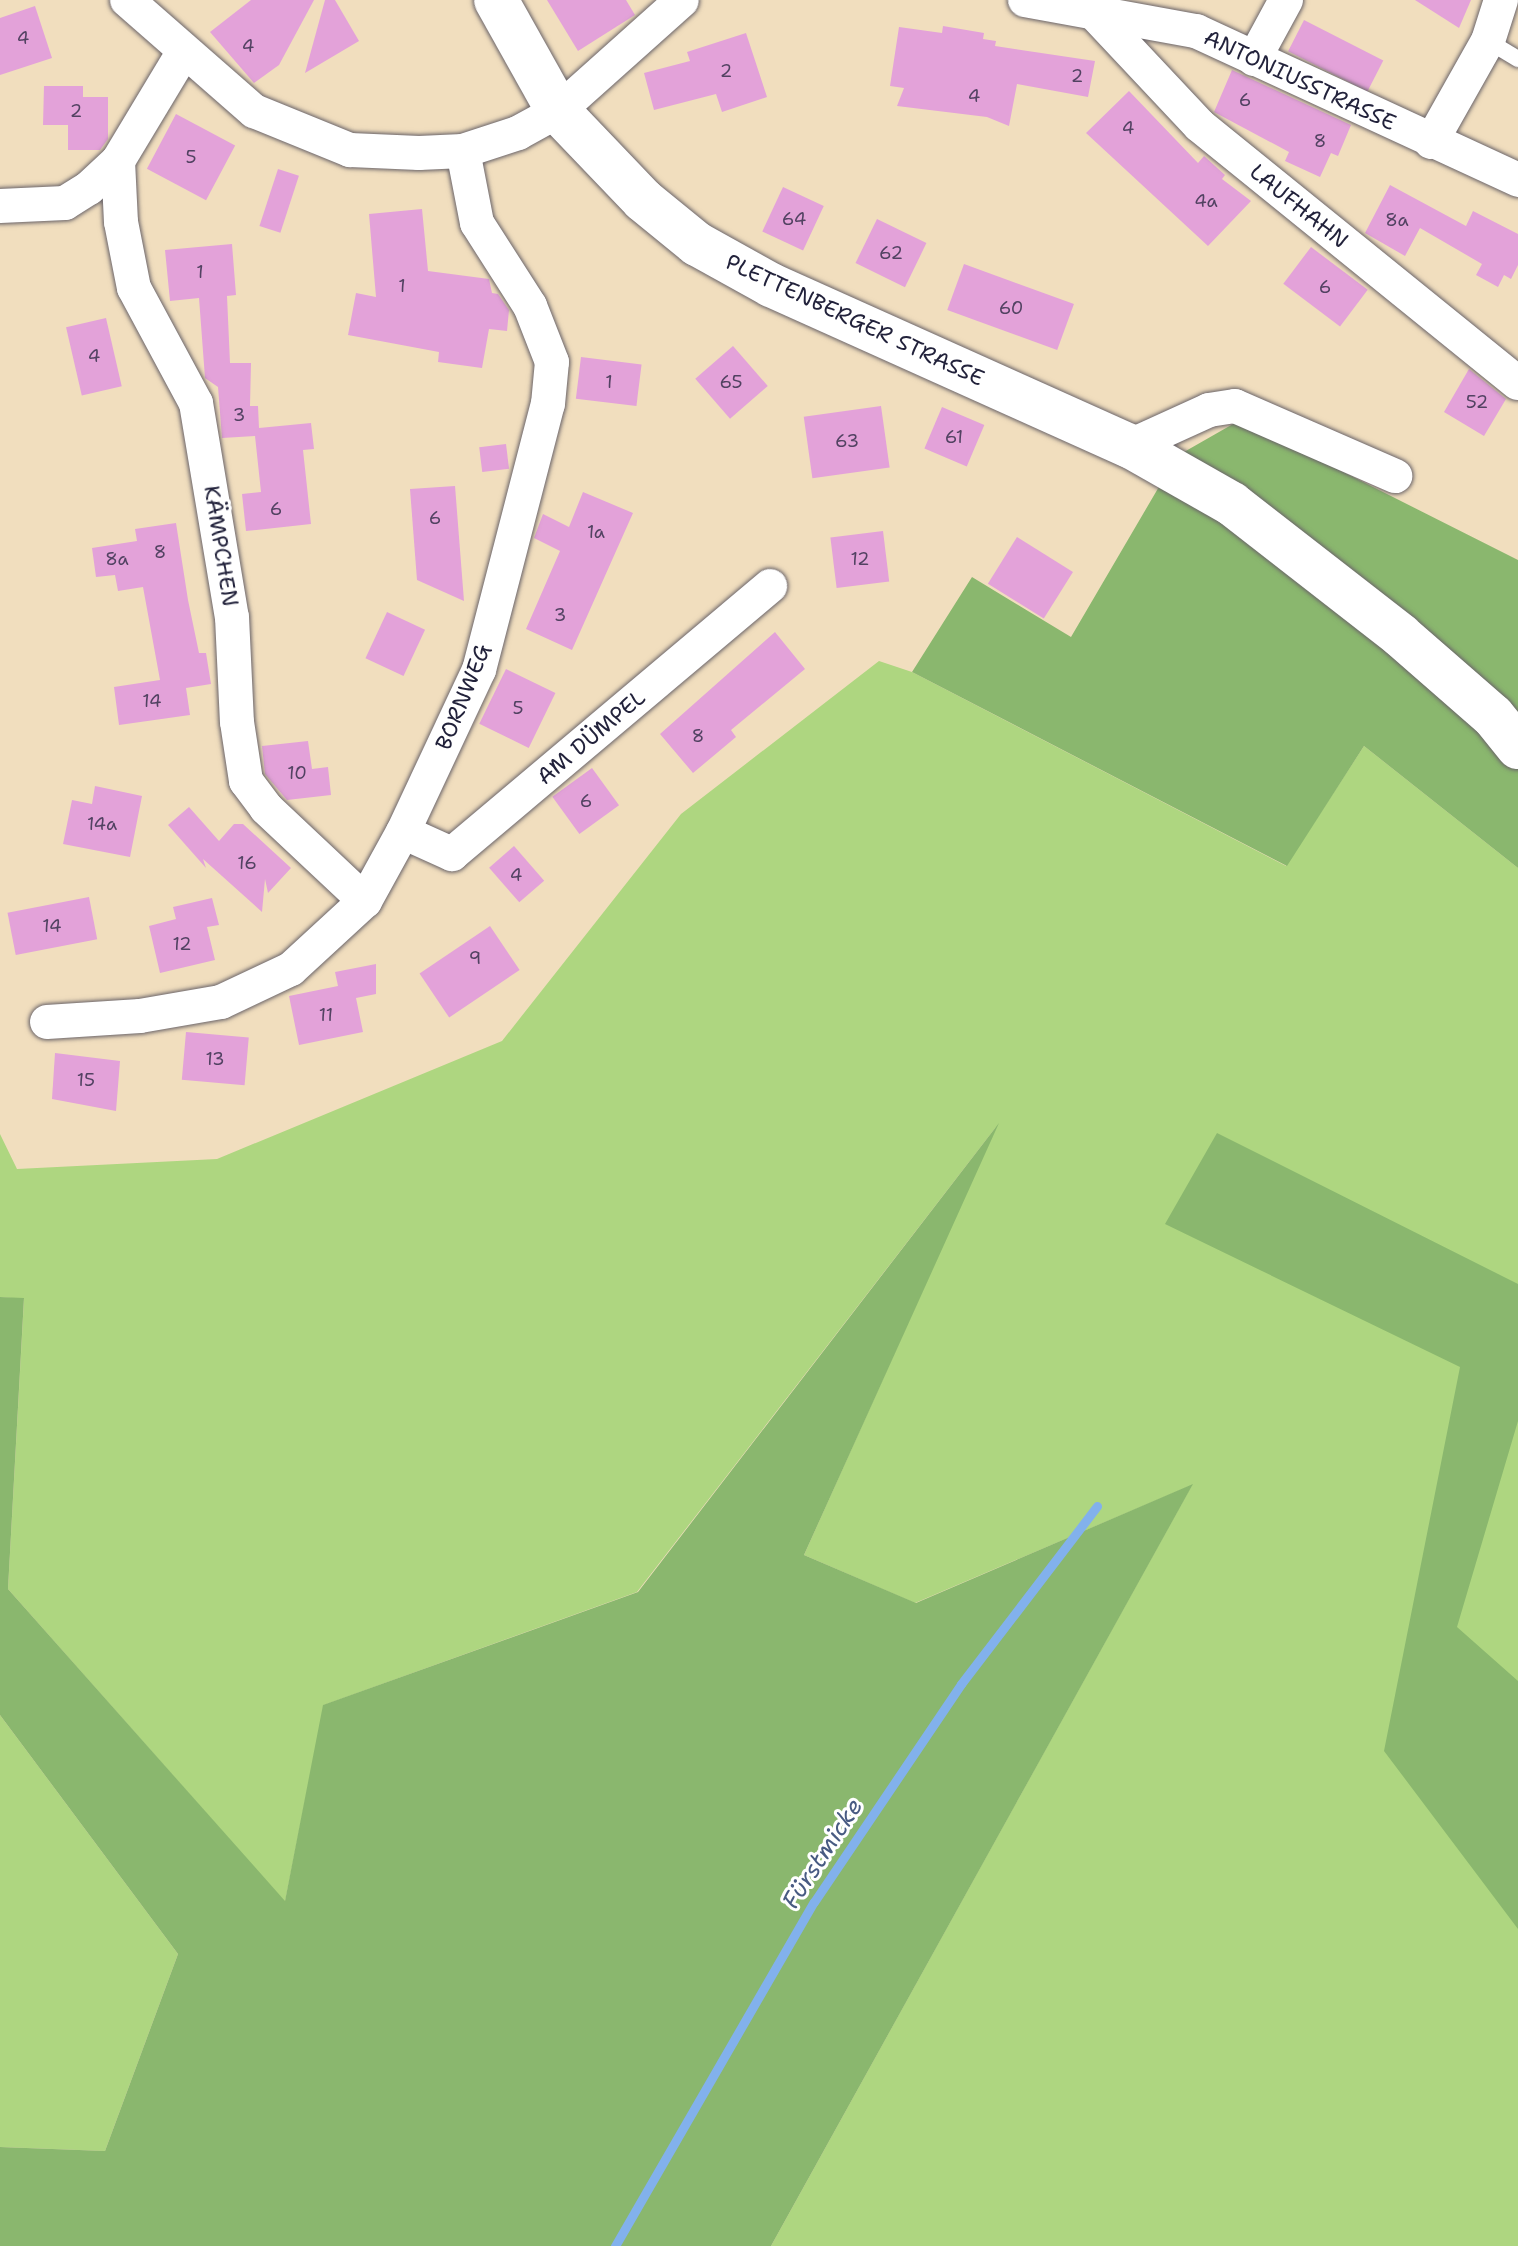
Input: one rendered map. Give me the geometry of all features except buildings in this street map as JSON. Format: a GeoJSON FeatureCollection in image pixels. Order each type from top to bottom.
{"type":"FeatureCollection","features":[{"type":"Feature","properties":{"kind":"main road","name":"PLETTENBERGER STRASSE"},"geometry":{"type":"LineString","coordinates":[[496,0],[558,111],[643,200],[697,244],[771,285],[1130,446],[1232,504],[1320,568],[1493,716],[1518,747]]}},
{"type":"Feature","properties":{"kind":"street"},"geometry":{"type":"LineString","coordinates":[[127,0],[254,111],[350,150],[463,151],[518,133],[558,111],[682,0]]}},
{"type":"Feature","properties":{"kind":"street","name":"ANTONIUSSTRASSE"},"geometry":{"type":"LineString","coordinates":[[1025,0],[1196,31],[1518,180]]}},
{"type":"Feature","properties":{"kind":"street"},"geometry":{"type":"LineString","coordinates":[[1254,59],[1286,0]]}},
{"type":"Feature","properties":{"kind":"street"},"geometry":{"type":"LineString","coordinates":[[1431,142],[1488,41],[1501,0]]}},
{"type":"Feature","properties":{"kind":"street","name":"LAUFHAHN"},"geometry":{"type":"LineString","coordinates":[[1094,13],[1199,125],[1518,383]]}},
{"type":"Feature","properties":{"kind":"street"},"geometry":{"type":"LineString","coordinates":[[0,205],[65,203],[118,161],[184,51]]}},
{"type":"Feature","properties":{"kind":"street","name":"BORNWEG"},"geometry":{"type":"LineString","coordinates":[[47,1022],[140,1016],[221,1002],[291,969],[365,901],[403,832],[479,670],[548,404],[552,362],[530,306],[477,223],[463,151]]}},
{"type":"Feature","properties":{"kind":"street","name":"KÄMPCHEN"},"geometry":{"type":"LineString","coordinates":[[118,161],[121,222],[134,288],[196,403],[232,617],[237,722],[246,781],[266,808],[365,901]]}},
{"type":"Feature","properties":{"kind":"street"},"geometry":{"type":"LineString","coordinates":[[1130,446],[1209,410],[1235,406],[1395,476]]}},
{"type":"Feature","properties":{"kind":"street","name":"AM DÜMPEL"},"geometry":{"type":"LineString","coordinates":[[403,832],[452,854],[770,586]]}},
{"type":"Feature","properties":{"kind":"lane"},"geometry":{"type":"LineString","coordinates":[[1488,41],[1518,59]]}},
{"type":"Feature","properties":{"kind":"green space"},"geometry":{"type":"Polygon","coordinates":[[[1240,420],[1518,560],[1518,868],[1364,746],[1287,866],[912,672],[972,577],[1071,637],[1177,456],[1240,420]]]}},
{"type":"Feature","properties":{"kind":"green space"},"geometry":{"type":"Polygon","coordinates":[[[879,661],[912,672],[1286,866],[1364,746],[1518,868],[1518,2246],[771,2246],[1192,1485],[915,1603],[804,1555],[996,1127],[637,1592],[324,1705],[285,1902],[8,1589],[24,1299],[0,1297],[0,1134],[17,1169],[217,1159],[502,1041],[681,814],[879,661]]]}},
{"type":"Feature","properties":{"kind":"green space"},"geometry":{"type":"Polygon","coordinates":[[[999,1123],[804,1555],[916,1603],[1193,1484],[771,2246],[0,2246],[0,2147],[105,2151],[178,1954],[0,1715],[0,1297],[24,1298],[8,1589],[285,1901],[323,1705],[638,1592],[999,1123]]]}},
{"type":"Feature","properties":{"kind":"green space"},"geometry":{"type":"Polygon","coordinates":[[[1217,1133],[1518,1284],[1518,1421],[1457,1627],[1518,1681],[1518,1929],[1384,1751],[1460,1367],[1165,1224],[1217,1133]]]}},
{"type":"Feature","properties":{"kind":"green space"},"geometry":{"type":"Polygon","coordinates":[[[0,1715],[178,1954],[105,2151],[0,2147],[0,1715]]]}},
{"type":"Feature","properties":{"kind":"waterway","name":"Fürstmicke"},"geometry":{"type":"LineString","coordinates":[[615,2246],[814,1902],[961,1684],[1097,1506]]}}]}
